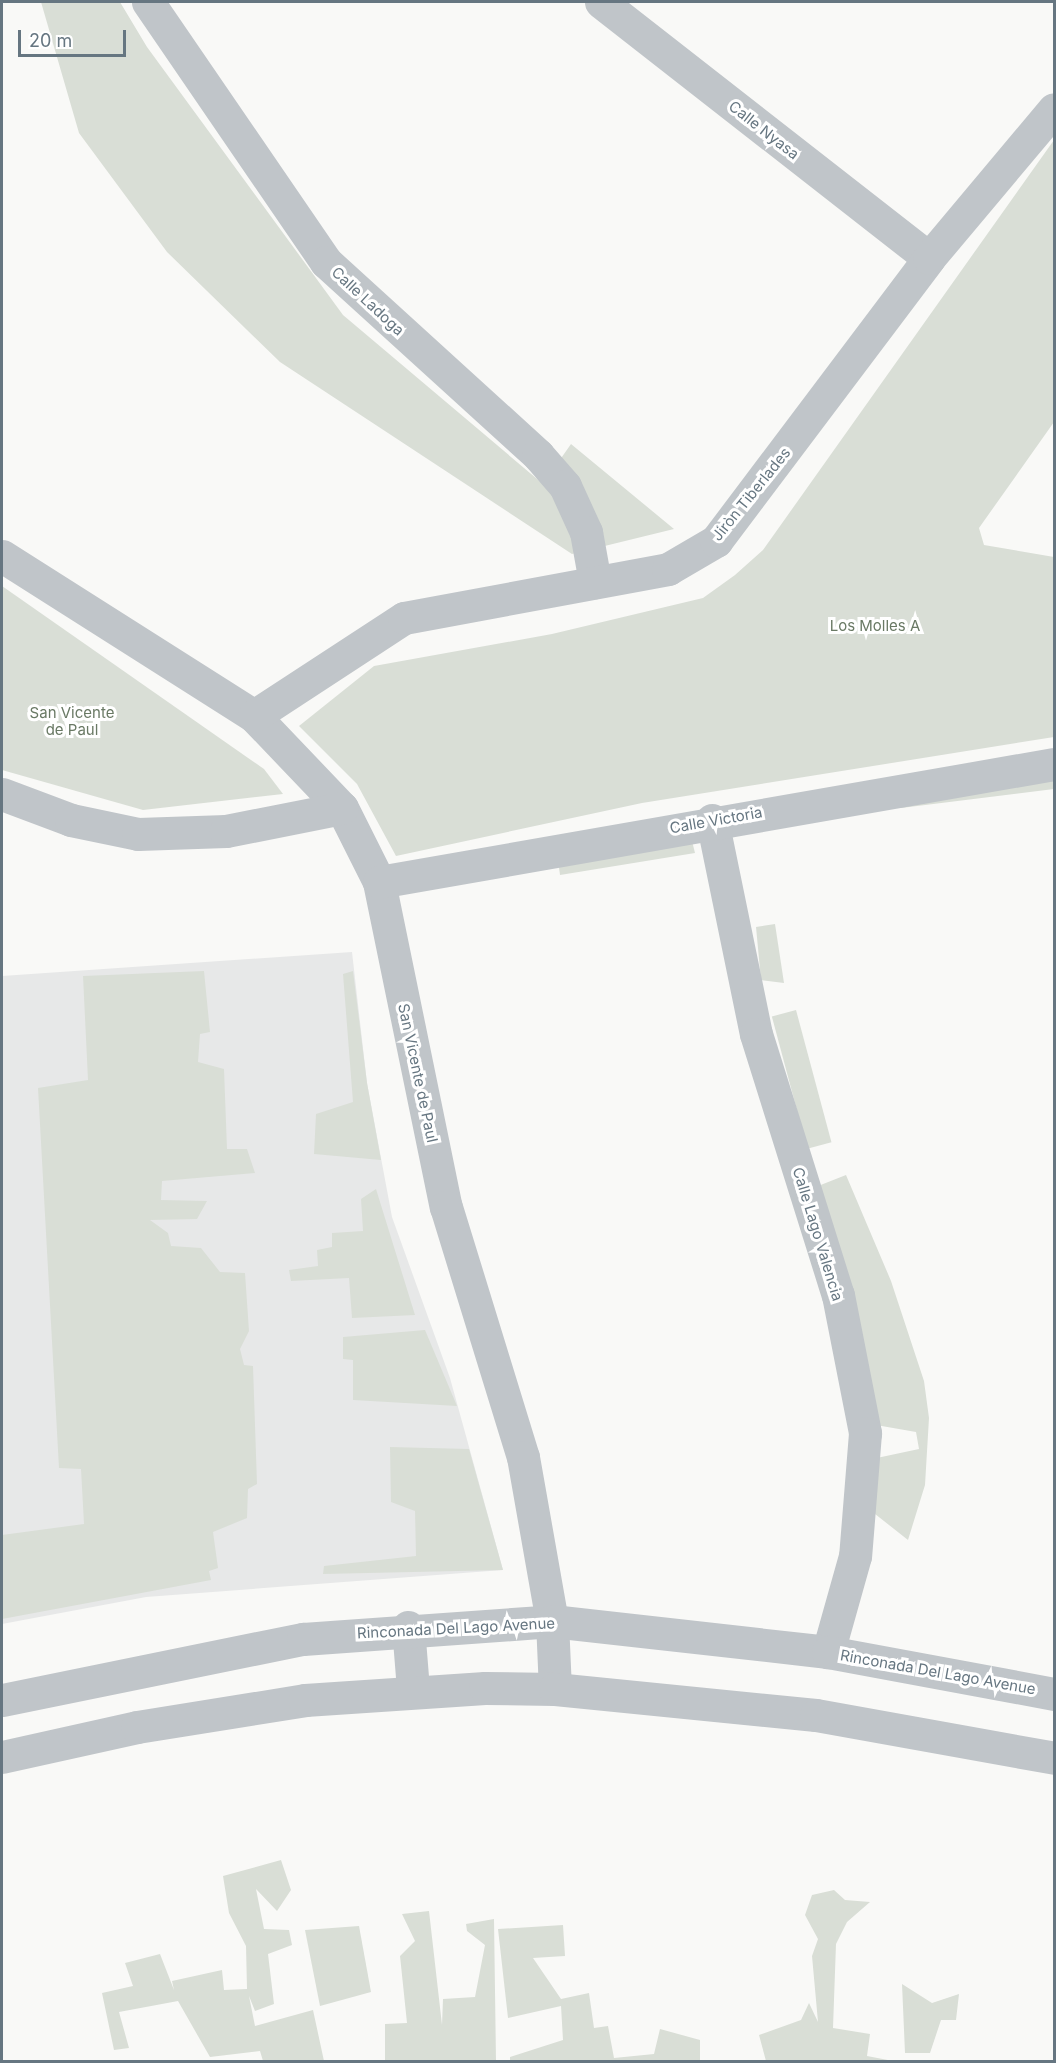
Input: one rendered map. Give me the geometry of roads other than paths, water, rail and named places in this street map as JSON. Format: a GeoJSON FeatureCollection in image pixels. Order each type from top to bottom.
{"type":"FeatureCollection","features":[{"type":"Feature","properties":{"kind":"street","name":"Calle Ladoga"},"geometry":{"type":"LineString","coordinates":[[148,2],[326,262],[538,455],[565,486],[586,532],[595,582]]}},
{"type":"Feature","properties":{"kind":"street","name":"Calle Nyasa"},"geometry":{"type":"LineString","coordinates":[[601,2],[929,258]]}},
{"type":"Feature","properties":{"kind":"street","name":"Jiròn Tiberlades"},"geometry":{"type":"LineString","coordinates":[[254,716],[404,618],[668,569],[716,541],[929,258],[1054,109]]}},
{"type":"Feature","properties":{"kind":"street","name":"San Vicente de Paul"},"geometry":{"type":"LineString","coordinates":[[2,556],[254,716],[342,808],[379,882],[446,1207],[523,1458],[552,1621],[555,1689]]}},
{"type":"Feature","properties":{"kind":"street","name":"Calle Victoria"},"geometry":{"type":"LineString","coordinates":[[379,882],[712,820],[1054,764]]}},
{"type":"Feature","properties":{"kind":"street"},"geometry":{"type":"LineString","coordinates":[[2,794],[71,820],[138,834],[226,831],[342,808]]}},
{"type":"Feature","properties":{"kind":"street","name":"Calle Lago Valencia"},"geometry":{"type":"LineString","coordinates":[[712,820],[756,1034],[838,1295],[865,1433],[855,1557],[828,1652]]}},
{"type":"Feature","properties":{"kind":"street","name":"Rinconada Del Lago Avenue"},"geometry":{"type":"LineString","coordinates":[[2,1700],[303,1638],[408,1627],[552,1621],[828,1652],[1054,1694]]}},
{"type":"Feature","properties":{"kind":"street"},"geometry":{"type":"LineString","coordinates":[[408,1627],[413,1689]]}},
{"type":"Feature","properties":{"kind":"street"},"geometry":{"type":"LineString","coordinates":[[2,1757],[136,1727],[413,1689],[555,1689],[816,1715],[1054,1758]]}},
{"type":"Feature","properties":{"kind":"park label","name":"Los Molles A"},"geometry":{"type":"Point","coordinates":[875,626]}}]}
